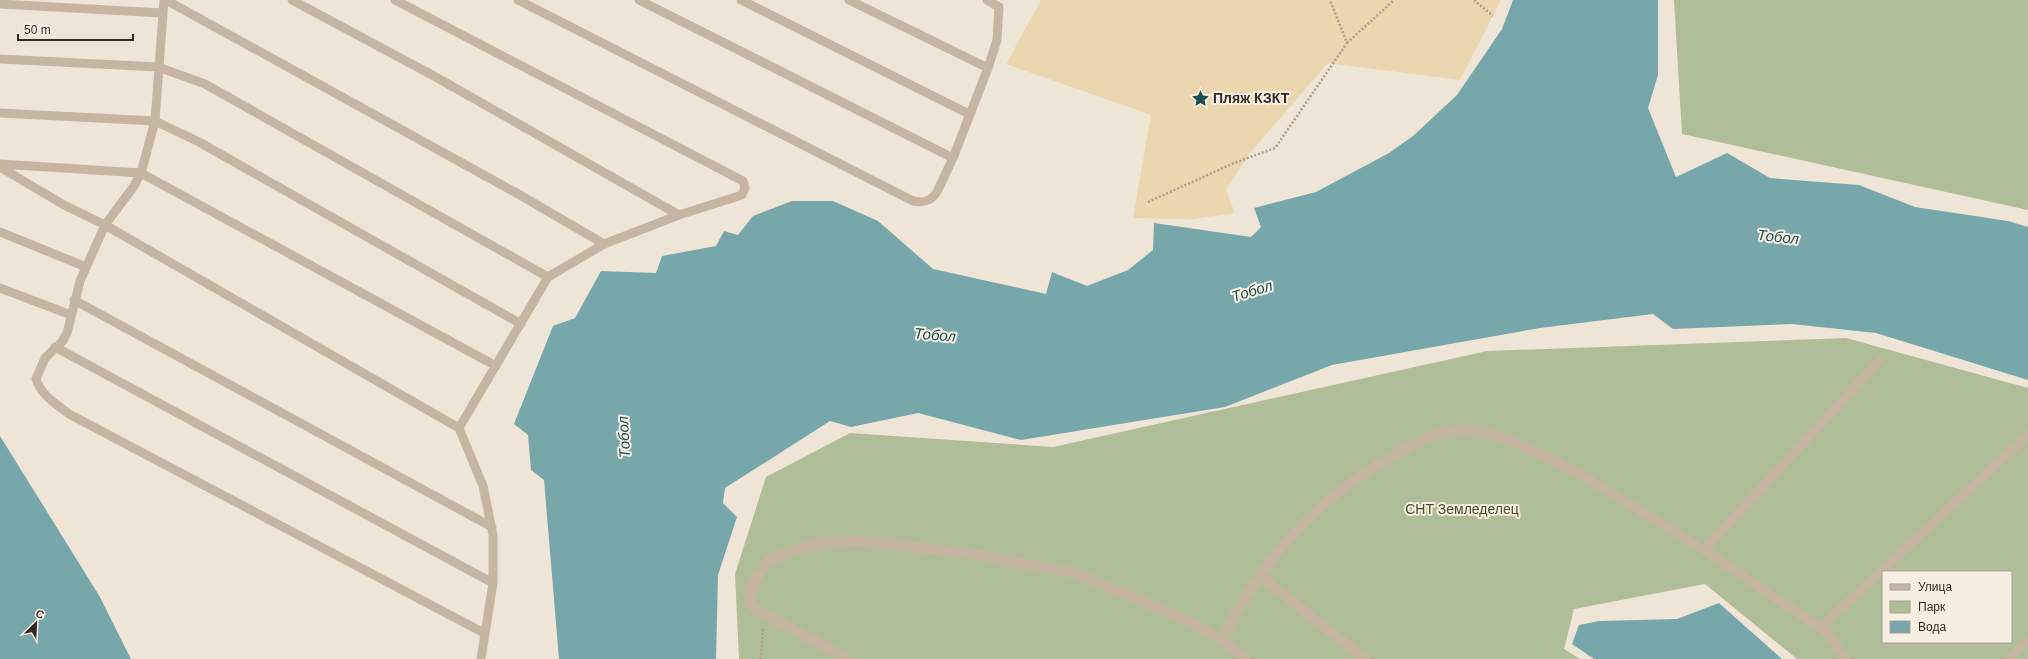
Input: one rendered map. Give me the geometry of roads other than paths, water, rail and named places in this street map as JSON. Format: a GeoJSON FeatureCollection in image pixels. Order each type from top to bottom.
{"type":"FeatureCollection","features":[{"type":"Feature","properties":{"kind":"street"},"geometry":{"type":"LineString","coordinates":[[1221,640],[1260,576],[1276,554],[1309,518],[1340,490],[1422,438],[1462,430],[1497,436],[1580,474]]}},
{"type":"Feature","properties":{"kind":"street"},"geometry":{"type":"LineString","coordinates":[[848,659],[754,608],[750,599],[754,582],[768,561],[796,550],[830,542],[862,541],[973,554],[1078,574],[1188,621],[1221,640],[1246,659]]}},
{"type":"Feature","properties":{"kind":"street"},"geometry":{"type":"LineString","coordinates":[[1260,576],[1365,659]]}},
{"type":"Feature","properties":{"kind":"lane"},"geometry":{"type":"LineString","coordinates":[[484,633],[69,414],[43,393],[39,388],[36,379],[45,358],[62,342],[67,333],[74,300],[104,225],[134,186],[141,173],[156,121],[158,68],[165,0],[520,195],[604,244]]}},
{"type":"Feature","properties":{"kind":"lane"},"geometry":{"type":"LineString","coordinates":[[292,0],[434,76],[679,215]]}},
{"type":"Feature","properties":{"kind":"lane"},"geometry":{"type":"LineString","coordinates":[[395,0],[743,182],[745,188],[742,195],[679,215],[604,244],[548,277],[459,428]]}},
{"type":"Feature","properties":{"kind":"lane"},"geometry":{"type":"LineString","coordinates":[[518,0],[913,201],[921,203],[934,198],[953,158],[988,68],[997,40],[999,7],[987,0]]}},
{"type":"Feature","properties":{"kind":"lane"},"geometry":{"type":"LineString","coordinates":[[639,0],[953,158]]}},
{"type":"Feature","properties":{"kind":"lane"},"geometry":{"type":"LineString","coordinates":[[741,0],[969,114]]}},
{"type":"Feature","properties":{"kind":"lane"},"geometry":{"type":"LineString","coordinates":[[849,0],[988,68]]}},
{"type":"Feature","properties":{"kind":"lane"},"geometry":{"type":"LineString","coordinates":[[0,4],[163,13]]}},
{"type":"Feature","properties":{"kind":"lane"},"geometry":{"type":"LineString","coordinates":[[0,58],[158,68],[206,84],[548,277]]}},
{"type":"Feature","properties":{"kind":"lane"},"geometry":{"type":"LineString","coordinates":[[0,113],[156,121],[199,142],[521,324]]}},
{"type":"Feature","properties":{"kind":"lane"},"geometry":{"type":"LineString","coordinates":[[0,166],[141,173],[496,366]]}},
{"type":"Feature","properties":{"kind":"lane"},"geometry":{"type":"LineString","coordinates":[[0,166],[64,205],[104,225],[459,428],[483,486],[492,527],[494,544],[493,583],[481,659]]}},
{"type":"Feature","properties":{"kind":"lane"},"geometry":{"type":"LineString","coordinates":[[0,232],[86,267]]}},
{"type":"Feature","properties":{"kind":"lane"},"geometry":{"type":"LineString","coordinates":[[0,288],[71,315]]}},
{"type":"Feature","properties":{"kind":"lane"},"geometry":{"type":"LineString","coordinates":[[74,300],[492,527]]}},
{"type":"Feature","properties":{"kind":"lane"},"geometry":{"type":"LineString","coordinates":[[55,347],[493,583]]}},
{"type":"Feature","properties":{"kind":"lane"},"geometry":{"type":"LineString","coordinates":[[1704,550],[1879,361]]}},
{"type":"Feature","properties":{"kind":"lane"},"geometry":{"type":"LineString","coordinates":[[1820,628],[2028,436]]}},
{"type":"Feature","properties":{"kind":"lane"},"geometry":{"type":"LineString","coordinates":[[1580,474],[1704,550],[1828,633],[1845,659]]}},
{"type":"Feature","properties":{"kind":"lane"},"geometry":{"type":"LineString","coordinates":[[2009,659],[2028,641]]}},
{"type":"Feature","properties":{"kind":"water","name":"Тобол"},"geometry":{"type":"Polygon","coordinates":[[[1513,0],[1658,0],[1658,75],[1648,108],[1676,177],[1727,153],[1770,178],[1859,185],[1915,207],[2008,221],[2028,227],[2028,380],[1876,333],[1792,324],[1673,329],[1653,314],[1540,328],[1332,365],[1225,407],[1021,440],[918,413],[851,427],[830,421],[725,488],[723,503],[737,517],[718,575],[716,659],[559,659],[544,480],[531,470],[528,435],[514,424],[553,326],[575,318],[601,271],[656,273],[662,256],[716,246],[724,231],[738,235],[753,216],[792,201],[833,201],[878,221],[933,269],[1046,294],[1052,272],[1087,286],[1128,270],[1153,250],[1154,223],[1251,237],[1261,227],[1254,208],[1316,192],[1389,153],[1413,136],[1457,95],[1502,29],[1513,0]]]}},
{"type":"Feature","properties":{"kind":"water"},"geometry":{"type":"Polygon","coordinates":[[[0,436],[100,597],[131,659],[0,659],[0,436]]]}},
{"type":"Feature","properties":{"kind":"water"},"geometry":{"type":"Polygon","coordinates":[[[1719,603],[1782,659],[1594,659],[1572,644],[1579,625],[1599,621],[1677,619],[1719,603]]]}},
{"type":"Feature","properties":{"kind":"place","name":"Пляж КЗКТ"},"geometry":{"type":"Point","coordinates":[1200,98]}},
{"type":"Feature","properties":{"kind":"park label","name":"СНТ Земледелец"},"geometry":{"type":"Point","coordinates":[1462,509]}}]}
